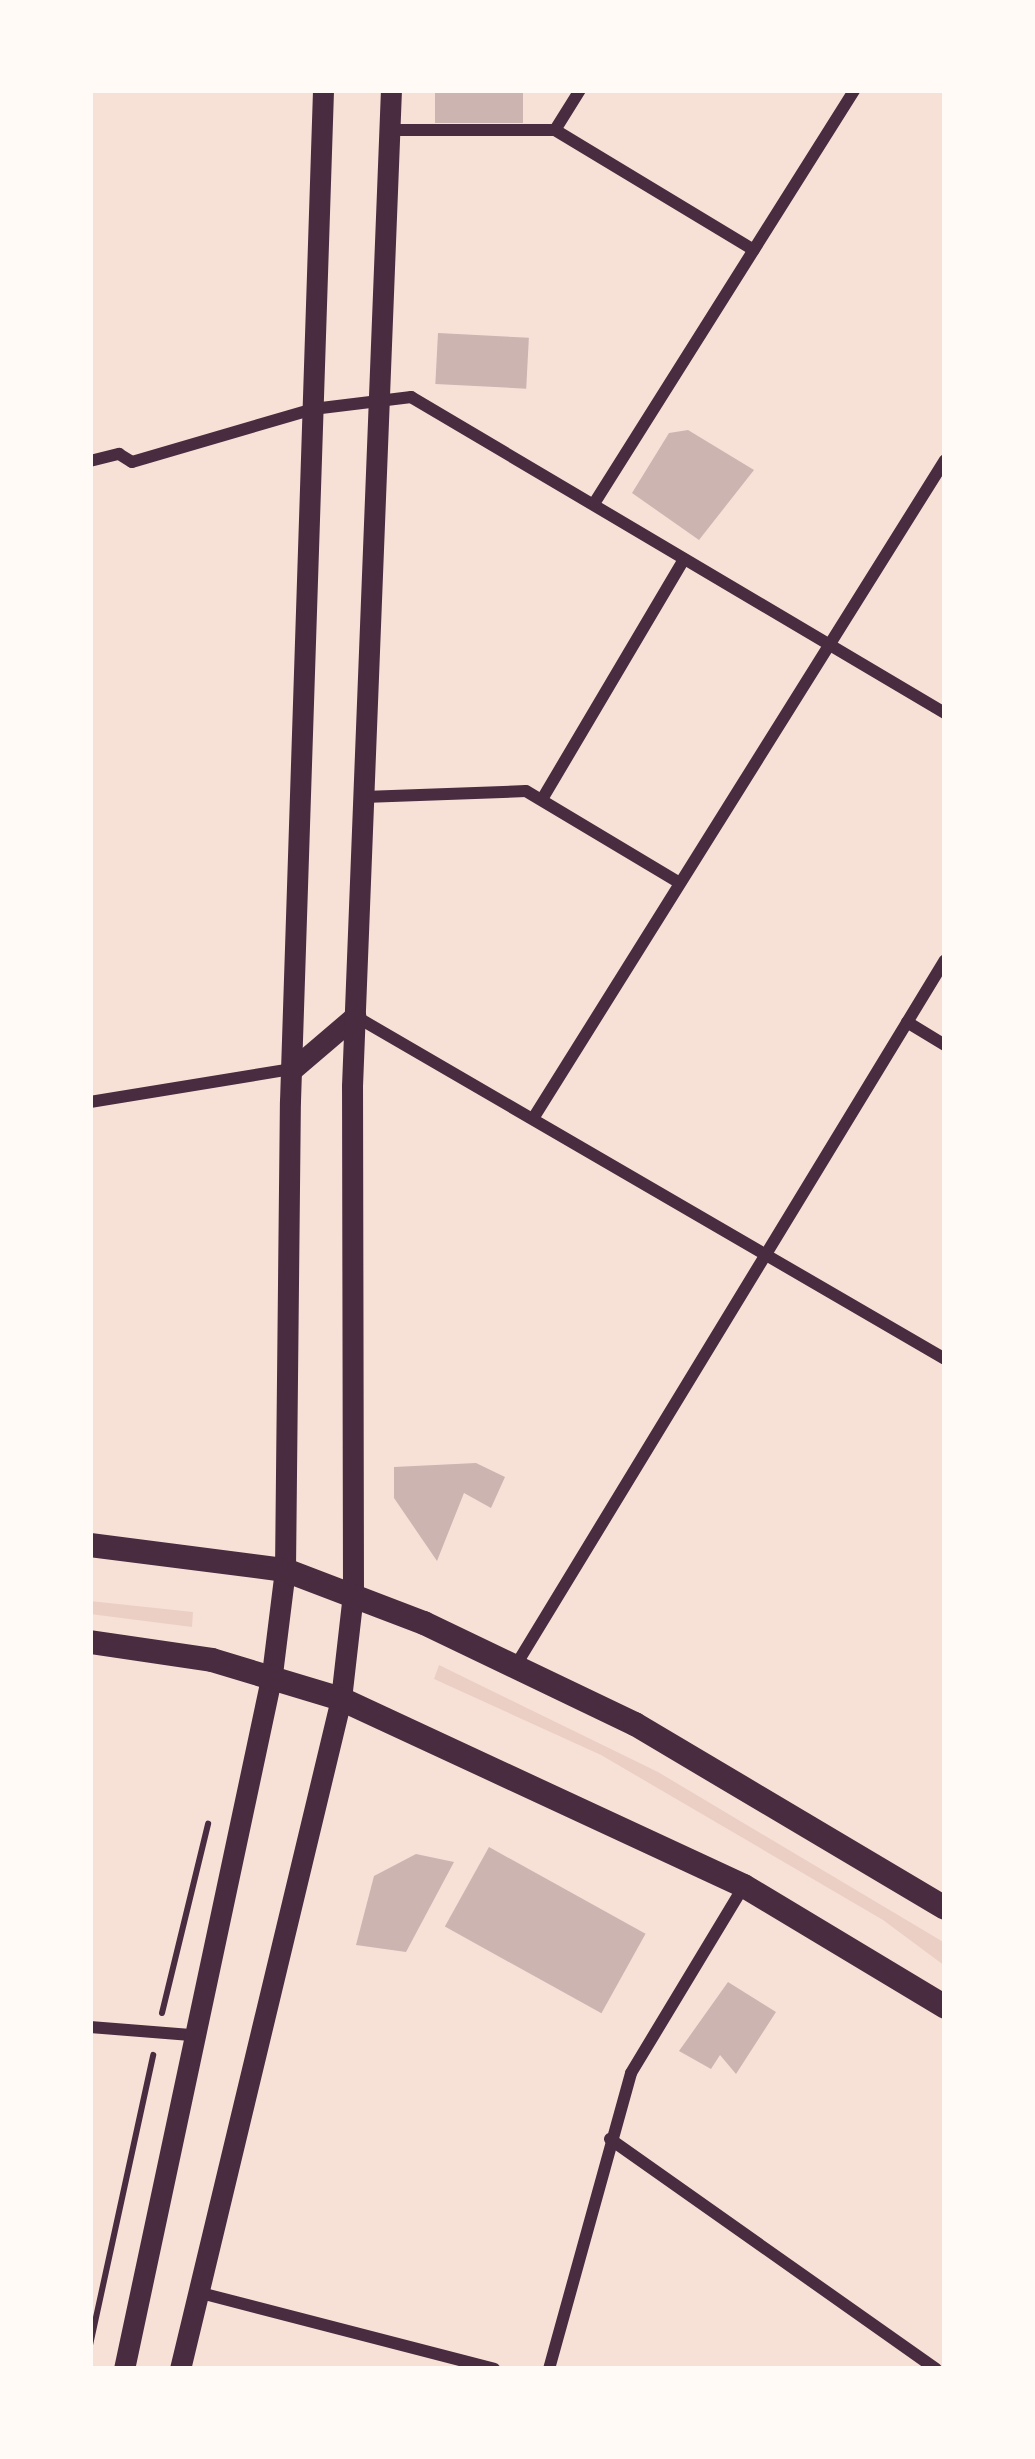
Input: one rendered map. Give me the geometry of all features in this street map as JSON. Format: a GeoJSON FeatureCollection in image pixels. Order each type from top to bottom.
{"type":"FeatureCollection","features":[{"type":"Feature","properties":{"kind":"highway"},"geometry":{"type":"LineString","coordinates":[[90,1545],[285,1570],[353,1593],[635,1724],[945,1908]]}},
{"type":"Feature","properties":{"kind":"highway"},"geometry":{"type":"LineString","coordinates":[[90,1642],[272,1674],[341,1699],[744,1886],[945,2007]]}},
{"type":"Feature","properties":{"kind":"main road"},"geometry":{"type":"LineString","coordinates":[[124,2369],[191,2035],[272,1674],[285,1570],[293,1069],[323,90]]}},
{"type":"Feature","properties":{"kind":"main road"},"geometry":{"type":"LineString","coordinates":[[180,2369],[341,1699],[353,1593],[355,1016],[391,90]]}},
{"type":"Feature","properties":{"kind":"main road"},"geometry":{"type":"LineString","coordinates":[[293,1069],[355,1016]]}},
{"type":"Feature","properties":{"kind":"street"},"geometry":{"type":"LineString","coordinates":[[555,130],[580,90]]}},
{"type":"Feature","properties":{"kind":"street"},"geometry":{"type":"LineString","coordinates":[[595,502],[854,90]]}},
{"type":"Feature","properties":{"kind":"street"},"geometry":{"type":"LineString","coordinates":[[389,130],[555,130],[754,250]]}},
{"type":"Feature","properties":{"kind":"street"},"geometry":{"type":"LineString","coordinates":[[90,460],[119,454],[132,462],[313,410],[378,398],[411,398],[595,502],[945,713]]}},
{"type":"Feature","properties":{"kind":"street"},"geometry":{"type":"LineString","coordinates":[[534,1117],[945,460]]}},
{"type":"Feature","properties":{"kind":"street"},"geometry":{"type":"LineString","coordinates":[[544,796],[684,559]]}},
{"type":"Feature","properties":{"kind":"street"},"geometry":{"type":"LineString","coordinates":[[364,797],[544,796],[680,883]]}},
{"type":"Feature","properties":{"kind":"street"},"geometry":{"type":"LineString","coordinates":[[517,1666],[945,959]]}},
{"type":"Feature","properties":{"kind":"street"},"geometry":{"type":"LineString","coordinates":[[355,1016],[766,1250],[945,1359]]}},
{"type":"Feature","properties":{"kind":"street"},"geometry":{"type":"LineString","coordinates":[[907,1022],[945,1045]]}},
{"type":"Feature","properties":{"kind":"street"},"geometry":{"type":"LineString","coordinates":[[90,1102],[293,1069]]}},
{"type":"Feature","properties":{"kind":"street"},"geometry":{"type":"LineString","coordinates":[[549,2369],[632,2072],[744,1886]]}},
{"type":"Feature","properties":{"kind":"street"},"geometry":{"type":"LineString","coordinates":[[90,2027],[191,2035]]}},
{"type":"Feature","properties":{"kind":"street"},"geometry":{"type":"LineString","coordinates":[[610,2139],[936,2369]]}},
{"type":"Feature","properties":{"kind":"street"},"geometry":{"type":"LineString","coordinates":[[196,2291],[494,2369]]}},
{"type":"Feature","properties":{"kind":"path"},"geometry":{"type":"LineString","coordinates":[[90,2345],[208,1824]]}},
{"type":"Feature","properties":{"kind":"shaded area"},"geometry":{"type":"Polygon","coordinates":[[[90,1601],[193,1612],[192,1627],[90,1614],[90,1601]]]}},
{"type":"Feature","properties":{"kind":"shaded area"},"geometry":{"type":"Polygon","coordinates":[[[439,1665],[658,1772],[945,1943],[945,1966],[883,1920],[601,1755],[434,1679],[439,1665]]]}},
{"type":"Feature","properties":{"kind":"building"},"geometry":{"type":"Polygon","coordinates":[[[435,90],[523,90],[523,123],[435,123],[435,90]]]}},
{"type":"Feature","properties":{"kind":"building"},"geometry":{"type":"Polygon","coordinates":[[[438,333],[529,338],[526,389],[435,384],[438,333]]]}},
{"type":"Feature","properties":{"kind":"building"},"geometry":{"type":"Polygon","coordinates":[[[688,430],[754,470],[699,540],[632,493],[669,433],[688,430]]]}},
{"type":"Feature","properties":{"kind":"building"},"geometry":{"type":"Polygon","coordinates":[[[476,1463],[505,1477],[491,1508],[464,1493],[437,1561],[394,1498],[394,1467],[476,1463]]]}},
{"type":"Feature","properties":{"kind":"building"},"geometry":{"type":"Polygon","coordinates":[[[489,1847],[646,1934],[601,2013],[445,1927],[489,1847]]]}},
{"type":"Feature","properties":{"kind":"building"},"geometry":{"type":"Polygon","coordinates":[[[416,1854],[454,1862],[406,1952],[356,1945],[374,1876],[416,1854]]]}},
{"type":"Feature","properties":{"kind":"building"},"geometry":{"type":"Polygon","coordinates":[[[728,1982],[776,2012],[736,2074],[720,2055],[711,2069],[679,2051],[728,1982]]]}}]}
